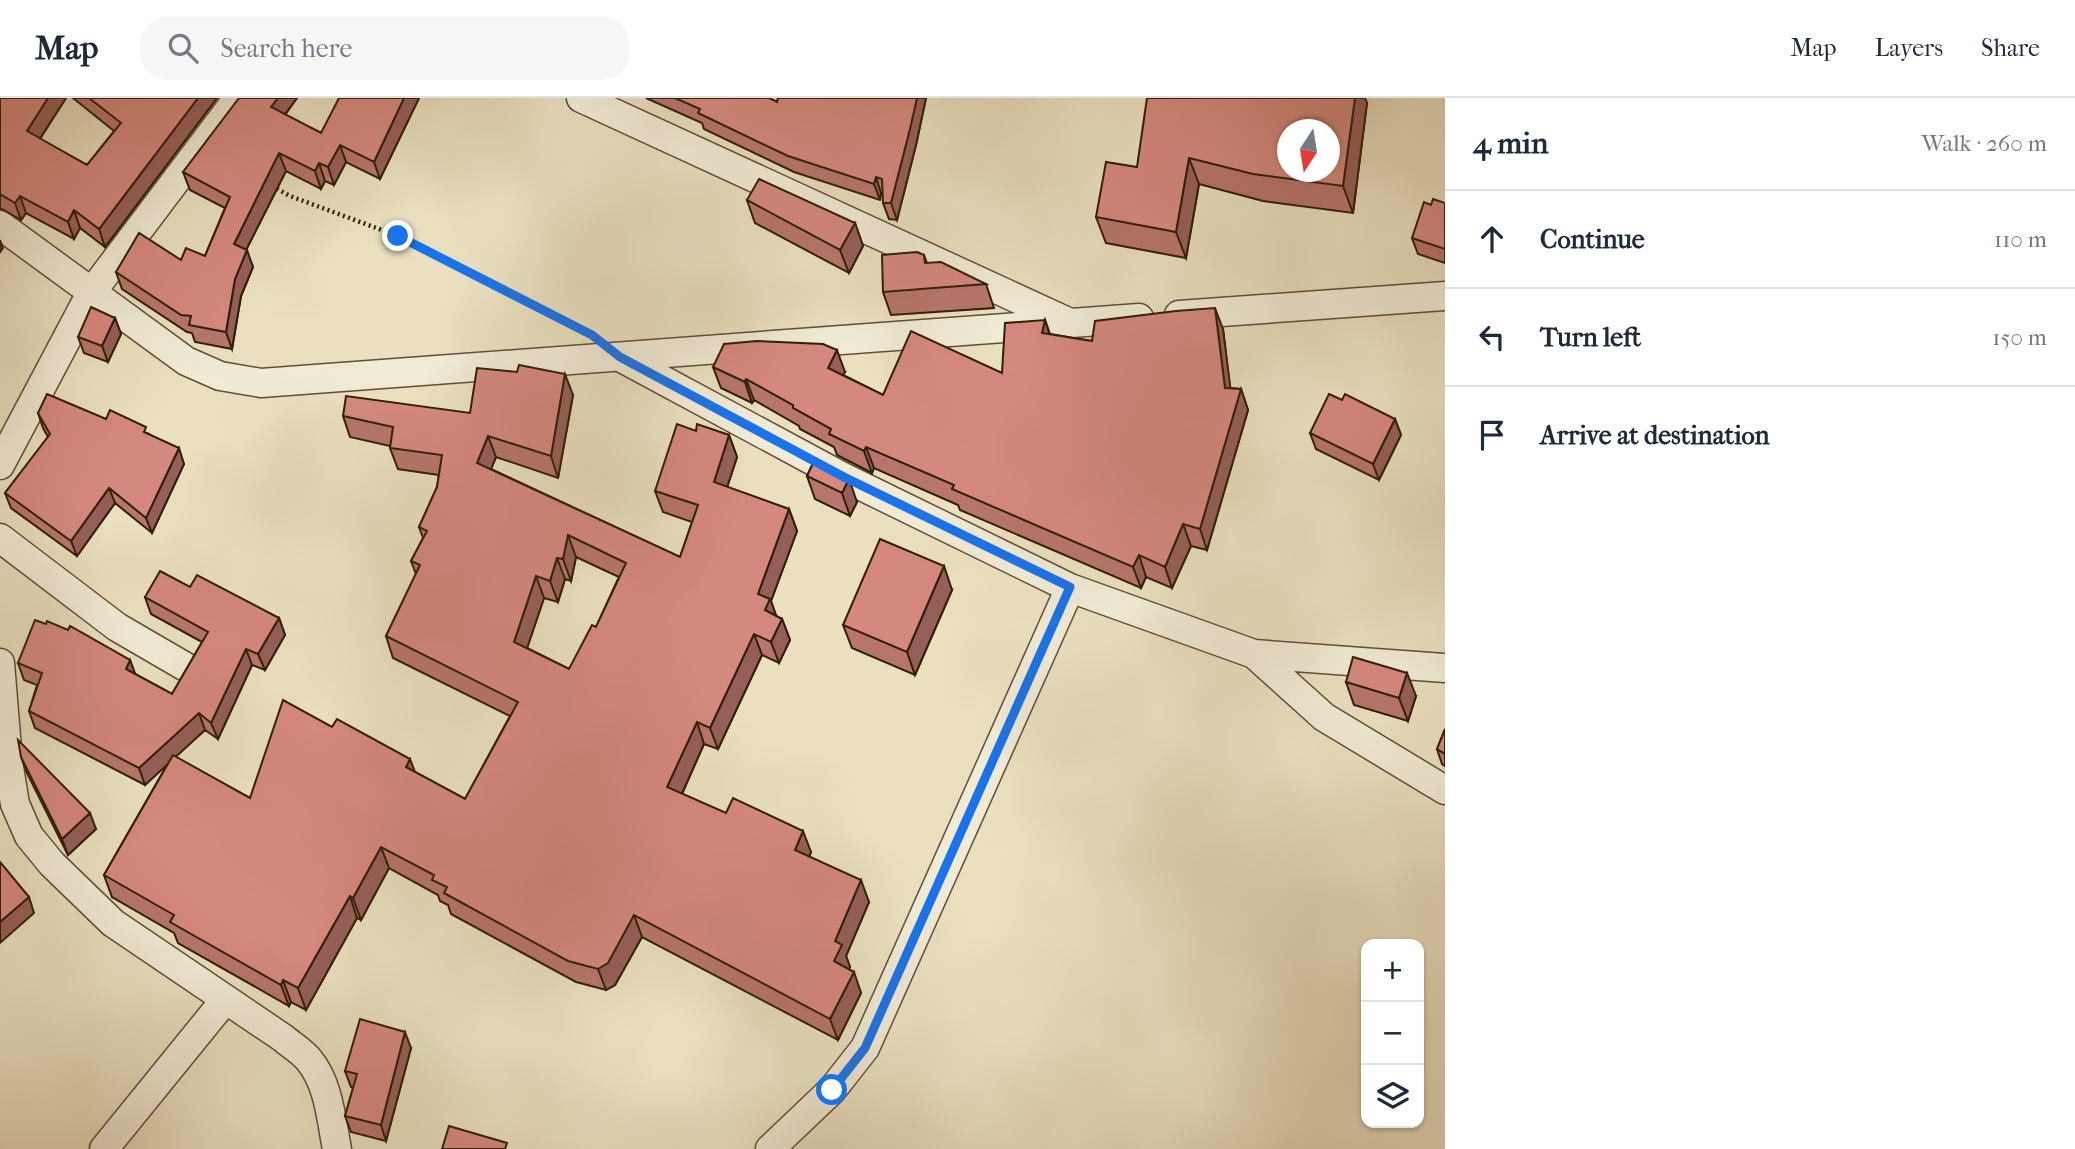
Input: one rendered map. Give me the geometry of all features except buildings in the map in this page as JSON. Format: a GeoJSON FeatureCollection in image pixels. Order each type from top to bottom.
{"type":"FeatureCollection","features":[{"type":"Feature","properties":{"kind":"street"},"geometry":{"type":"LineString","coordinates":[[0,465],[91,293],[237,98]]}},
{"type":"Feature","properties":{"kind":"street"},"geometry":{"type":"LineString","coordinates":[[581,98],[1070,323]]}},
{"type":"Feature","properties":{"kind":"street"},"geometry":{"type":"LineString","coordinates":[[0,225],[186,361],[220,376],[261,383],[1445,296]]}},
{"type":"Feature","properties":{"kind":"street"},"geometry":{"type":"LineString","coordinates":[[620,357],[844,477],[1070,587],[1254,654],[1445,668]]}},
{"type":"Feature","properties":{"kind":"street"},"geometry":{"type":"LineString","coordinates":[[0,538],[117,627],[184,666]]}},
{"type":"Feature","properties":{"kind":"street"},"geometry":{"type":"LineString","coordinates":[[770,1149],[832,1090],[865,1048],[1070,587]]}},
{"type":"Feature","properties":{"kind":"street"},"geometry":{"type":"LineString","coordinates":[[1254,654],[1324,717],[1445,790]]}},
{"type":"Feature","properties":{"kind":"street"},"geometry":{"type":"LineString","coordinates":[[0,663],[8,761],[15,804],[29,836],[52,864],[113,923],[283,1038],[307,1058],[318,1072],[325,1089],[337,1149]]}},
{"type":"Feature","properties":{"kind":"street"},"geometry":{"type":"LineString","coordinates":[[105,1148],[225,1000]]}},
{"type":"Feature","properties":{"kind":"path"},"geometry":{"type":"LineString","coordinates":[[268,184],[290,196],[398,236],[580,329]]}},
{"type":"Feature","properties":{"kind":"route"},"geometry":{"type":"LineString","coordinates":[[398,236],[592,335],[620,357],[844,477],[1070,587],[865,1048],[832,1090]]}}]}
